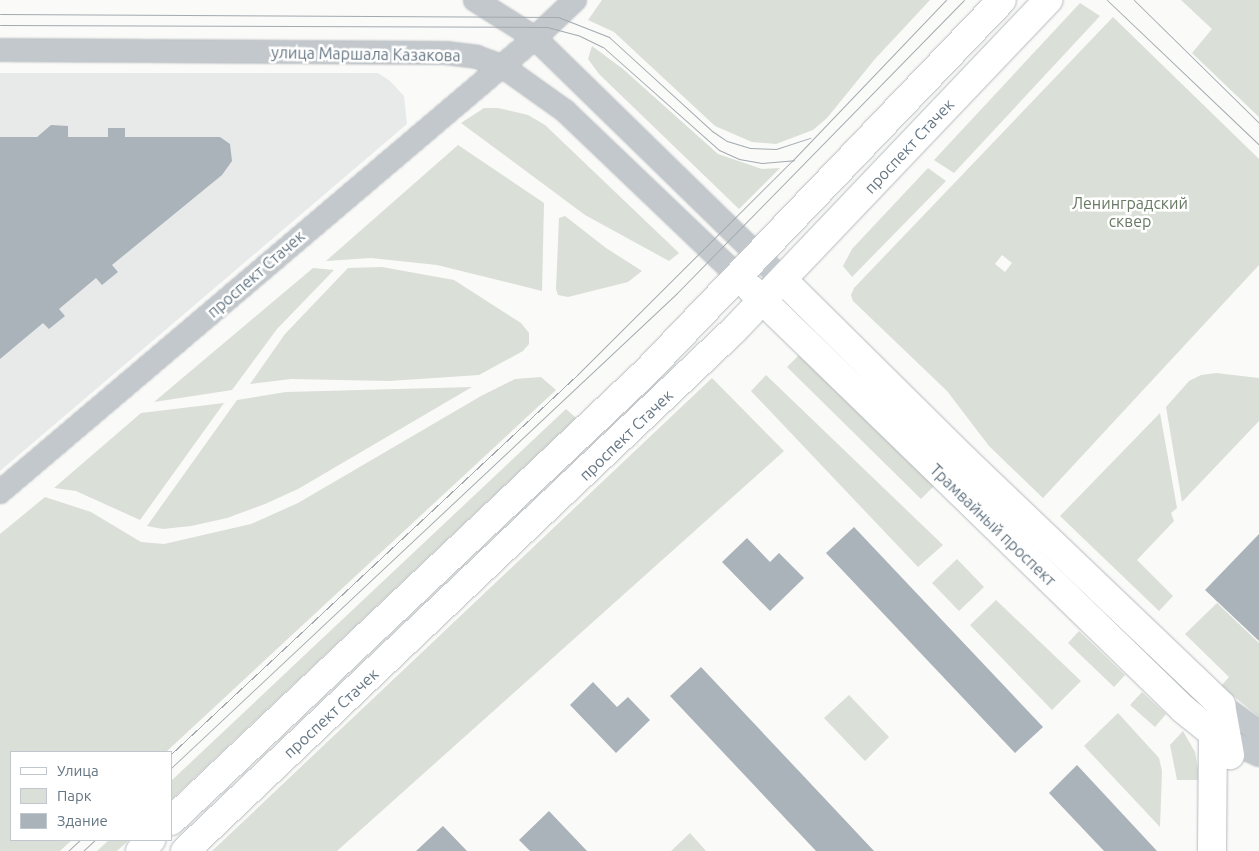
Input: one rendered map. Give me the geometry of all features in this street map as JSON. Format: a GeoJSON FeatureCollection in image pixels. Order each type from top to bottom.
{"type":"FeatureCollection","features":[{"type":"Feature","properties":{"kind":"main road","name":"проспект Стачек"},"geometry":{"type":"LineString","coordinates":[[172,820],[647,371],[1002,0]]}},
{"type":"Feature","properties":{"kind":"main road","name":"проспект Стачек"},"geometry":{"type":"LineString","coordinates":[[185,851],[628,433],[763,301],[1048,0]]}},
{"type":"Feature","properties":{"kind":"main road","name":"Трамвайный проспект"},"geometry":{"type":"LineString","coordinates":[[739,277],[1183,710],[1221,738]]}},
{"type":"Feature","properties":{"kind":"main road","name":"Трамвайный проспект"},"geometry":{"type":"LineString","coordinates":[[783,280],[964,459],[1221,704]]}},
{"type":"Feature","properties":{"kind":"main road"},"geometry":{"type":"LineString","coordinates":[[1212,851],[1221,738],[1221,704]]}},
{"type":"Feature","properties":{"kind":"main road"},"geometry":{"type":"LineString","coordinates":[[1221,738],[1231,851]]}},
{"type":"Feature","properties":{"kind":"main road"},"geometry":{"type":"LineString","coordinates":[[140,851],[151,841]]}},
{"type":"Feature","properties":{"kind":"street"},"geometry":{"type":"LineString","coordinates":[[475,0],[535,38],[759,256]]}},
{"type":"Feature","properties":{"kind":"street","name":"проспект Стачек"},"geometry":{"type":"LineString","coordinates":[[0,492],[535,38],[575,0]]}},
{"type":"Feature","properties":{"kind":"street","name":"улица Маршала Казакова"},"geometry":{"type":"LineString","coordinates":[[0,50],[446,52],[477,57],[502,66],[565,112],[739,277]]}},
{"type":"Feature","properties":{"kind":"street","name":"Трамвайный проспект"},"geometry":{"type":"LineString","coordinates":[[759,256],[783,280]]}},
{"type":"Feature","properties":{"kind":"street","name":"Трамвайный проспект"},"geometry":{"type":"LineString","coordinates":[[1221,704],[1259,732]]}},
{"type":"Feature","properties":{"kind":"street","name":"Трамвайный проспект"},"geometry":{"type":"LineString","coordinates":[[1221,738],[1259,755]]}},
{"type":"Feature","properties":{"kind":"shaded area"},"geometry":{"type":"Polygon","coordinates":[[[0,73],[378,73],[390,81],[404,96],[407,124],[0,471],[0,73]]]}},
{"type":"Feature","properties":{"kind":"green space"},"geometry":{"type":"Polygon","coordinates":[[[602,0],[930,0],[875,59],[827,118],[813,130],[776,144],[752,142],[715,126],[614,32],[588,20],[602,0]]]}},
{"type":"Feature","properties":{"kind":"green space"},"geometry":{"type":"Polygon","coordinates":[[[1181,0],[1259,0],[1259,117],[1192,53],[1212,29],[1181,0]]]}},
{"type":"Feature","properties":{"kind":"green space"},"geometry":{"type":"Polygon","coordinates":[[[1080,3],[1100,16],[954,173],[934,160],[1080,3]]]}},
{"type":"Feature","properties":{"kind":"green space","name":"Ленинградский сквер"},"geometry":{"type":"Polygon","coordinates":[[[1113,17],[1259,159],[1259,265],[1043,498],[989,446],[947,391],[853,301],[851,295],[854,288],[1113,17]],[[1002,255],[995,264],[1005,272],[1012,263],[1002,255]]]}},
{"type":"Feature","properties":{"kind":"green space"},"geometry":{"type":"Polygon","coordinates":[[[592,46],[623,69],[718,154],[762,169],[780,168],[739,209],[599,74],[588,59],[592,46]]]}},
{"type":"Feature","properties":{"kind":"green space"},"geometry":{"type":"Polygon","coordinates":[[[484,108],[498,108],[528,115],[545,125],[679,253],[669,261],[585,215],[461,123],[484,108]]]}},
{"type":"Feature","properties":{"kind":"green space"},"geometry":{"type":"Polygon","coordinates":[[[458,145],[544,203],[542,291],[437,265],[371,258],[326,261],[458,145]]]}},
{"type":"Feature","properties":{"kind":"green space"},"geometry":{"type":"Polygon","coordinates":[[[928,168],[946,181],[852,277],[843,266],[852,249],[928,168]]]}},
{"type":"Feature","properties":{"kind":"green space"},"geometry":{"type":"Polygon","coordinates":[[[565,216],[606,248],[642,271],[628,282],[568,297],[558,295],[556,289],[559,218],[565,216]]]}},
{"type":"Feature","properties":{"kind":"green space"},"geometry":{"type":"Polygon","coordinates":[[[382,267],[454,280],[521,323],[529,333],[529,344],[523,351],[479,375],[389,381],[291,379],[250,384],[285,334],[348,268],[382,267]]]}},
{"type":"Feature","properties":{"kind":"green space"},"geometry":{"type":"Polygon","coordinates":[[[313,268],[334,270],[277,329],[232,390],[154,402],[313,268]]]}},
{"type":"Feature","properties":{"kind":"green space"},"geometry":{"type":"Polygon","coordinates":[[[799,355],[934,486],[921,499],[787,367],[799,355]]]}},
{"type":"Feature","properties":{"kind":"green space"},"geometry":{"type":"Polygon","coordinates":[[[1216,373],[1259,378],[1259,421],[1182,502],[1166,407],[1189,381],[1201,375],[1216,373]]]}},
{"type":"Feature","properties":{"kind":"green space"},"geometry":{"type":"Polygon","coordinates":[[[766,375],[943,545],[918,567],[751,391],[766,375]]]}},
{"type":"Feature","properties":{"kind":"green space"},"geometry":{"type":"Polygon","coordinates":[[[541,377],[556,390],[167,751],[10,751],[10,841],[71,841],[60,851],[0,851],[0,534],[45,497],[91,512],[141,542],[164,544],[251,524],[298,503],[481,396],[515,379],[541,377]]]}},
{"type":"Feature","properties":{"kind":"green space"},"geometry":{"type":"Polygon","coordinates":[[[712,378],[784,451],[337,851],[212,851],[712,378]]]}},
{"type":"Feature","properties":{"kind":"green space"},"geometry":{"type":"Polygon","coordinates":[[[472,387],[298,489],[265,504],[227,518],[191,526],[163,529],[147,526],[237,400],[286,392],[472,387]]]}},
{"type":"Feature","properties":{"kind":"green space"},"geometry":{"type":"Polygon","coordinates":[[[224,403],[140,520],[76,491],[54,488],[141,413],[224,403]]]}},
{"type":"Feature","properties":{"kind":"green space"},"geometry":{"type":"Polygon","coordinates":[[[566,409],[576,418],[172,799],[172,780],[566,409]]]}},
{"type":"Feature","properties":{"kind":"green space"},"geometry":{"type":"Polygon","coordinates":[[[1160,413],[1177,508],[1171,513],[1174,521],[1137,560],[1173,596],[1159,611],[1060,516],[1160,413]]]}},
{"type":"Feature","properties":{"kind":"green space"},"geometry":{"type":"Polygon","coordinates":[[[957,559],[984,587],[959,611],[932,583],[957,559]]]}},
{"type":"Feature","properties":{"kind":"green space"},"geometry":{"type":"Polygon","coordinates":[[[996,600],[1081,681],[1052,710],[970,625],[996,600]]]}},
{"type":"Feature","properties":{"kind":"green space"},"geometry":{"type":"Polygon","coordinates":[[[1217,603],[1259,643],[1259,717],[1221,686],[1229,677],[1185,634],[1217,603]]]}},
{"type":"Feature","properties":{"kind":"green space"},"geometry":{"type":"Polygon","coordinates":[[[1079,631],[1125,675],[1114,687],[1068,643],[1079,631]]]}},
{"type":"Feature","properties":{"kind":"green space"},"geometry":{"type":"Polygon","coordinates":[[[1142,692],[1166,714],[1155,727],[1130,705],[1142,692]]]}},
{"type":"Feature","properties":{"kind":"green space"},"geometry":{"type":"Polygon","coordinates":[[[849,695],[889,737],[865,761],[824,718],[849,695]]]}},
{"type":"Feature","properties":{"kind":"green space"},"geometry":{"type":"Polygon","coordinates":[[[1118,713],[1159,758],[1162,771],[1160,827],[1084,746],[1118,713]]]}},
{"type":"Feature","properties":{"kind":"green space"},"geometry":{"type":"Polygon","coordinates":[[[1183,731],[1195,752],[1200,780],[1177,780],[1170,745],[1183,731]]]}},
{"type":"Feature","properties":{"kind":"green space"},"geometry":{"type":"Polygon","coordinates":[[[690,833],[706,851],[671,851],[690,833]]]}},
{"type":"Feature","properties":{"kind":"green space"},"geometry":{"type":"Polygon","coordinates":[[[108,841],[128,841],[117,851],[97,851],[108,841]]]}},
{"type":"Feature","properties":{"kind":"building"},"geometry":{"type":"Polygon","coordinates":[[[51,125],[68,126],[68,137],[108,137],[108,128],[125,128],[125,137],[220,137],[230,144],[232,161],[222,175],[112,265],[118,272],[102,285],[96,278],[59,309],[65,316],[49,329],[43,323],[0,359],[0,137],[37,137],[51,125]]]}},
{"type":"Feature","properties":{"kind":"building"},"geometry":{"type":"Polygon","coordinates":[[[854,527],[1043,727],[1015,753],[826,553],[854,527]]]}},
{"type":"Feature","properties":{"kind":"building"},"geometry":{"type":"Polygon","coordinates":[[[1259,534],[1259,641],[1205,590],[1259,534]]]}},
{"type":"Feature","properties":{"kind":"building"},"geometry":{"type":"Polygon","coordinates":[[[747,538],[770,562],[779,553],[804,578],[770,611],[722,562],[747,538]]]}},
{"type":"Feature","properties":{"kind":"building"},"geometry":{"type":"Polygon","coordinates":[[[701,667],[874,851],[816,851],[670,696],[701,667]]]}},
{"type":"Feature","properties":{"kind":"building"},"geometry":{"type":"Polygon","coordinates":[[[593,682],[617,707],[628,697],[650,720],[616,753],[570,705],[593,682]]]}},
{"type":"Feature","properties":{"kind":"building"},"geometry":{"type":"Polygon","coordinates":[[[1077,765],[1157,851],[1104,851],[1049,793],[1077,765]]]}},
{"type":"Feature","properties":{"kind":"building"},"geometry":{"type":"Polygon","coordinates":[[[549,811],[587,851],[530,851],[519,840],[549,811]]]}},
{"type":"Feature","properties":{"kind":"building"},"geometry":{"type":"Polygon","coordinates":[[[443,826],[467,851],[416,851],[443,826]]]}},
{"type":"Feature","properties":{"kind":"tram line"},"geometry":{"type":"LineString","coordinates":[[172,753],[577,375],[792,161],[946,0]]}},
{"type":"Feature","properties":{"kind":"tram line"},"geometry":{"type":"LineString","coordinates":[[172,767],[677,293],[964,0]]}},
{"type":"Feature","properties":{"kind":"tram line"},"geometry":{"type":"LineString","coordinates":[[1107,0],[1259,145]]}},
{"type":"Feature","properties":{"kind":"tram line"},"geometry":{"type":"LineString","coordinates":[[1134,0],[1259,123]]}},
{"type":"Feature","properties":{"kind":"tram line"},"geometry":{"type":"LineString","coordinates":[[0,14],[558,17],[609,37],[712,131],[727,141],[750,148],[776,149],[810,138]]}},
{"type":"Feature","properties":{"kind":"tram line"},"geometry":{"type":"LineString","coordinates":[[0,25],[547,27],[580,36],[603,47],[719,150],[739,159],[762,163],[794,160]]}},
{"type":"Feature","properties":{"kind":"tram line"},"geometry":{"type":"LineString","coordinates":[[68,851],[79,841]]}},
{"type":"Feature","properties":{"kind":"tram line"},"geometry":{"type":"LineString","coordinates":[[83,851],[94,841]]}}]}
